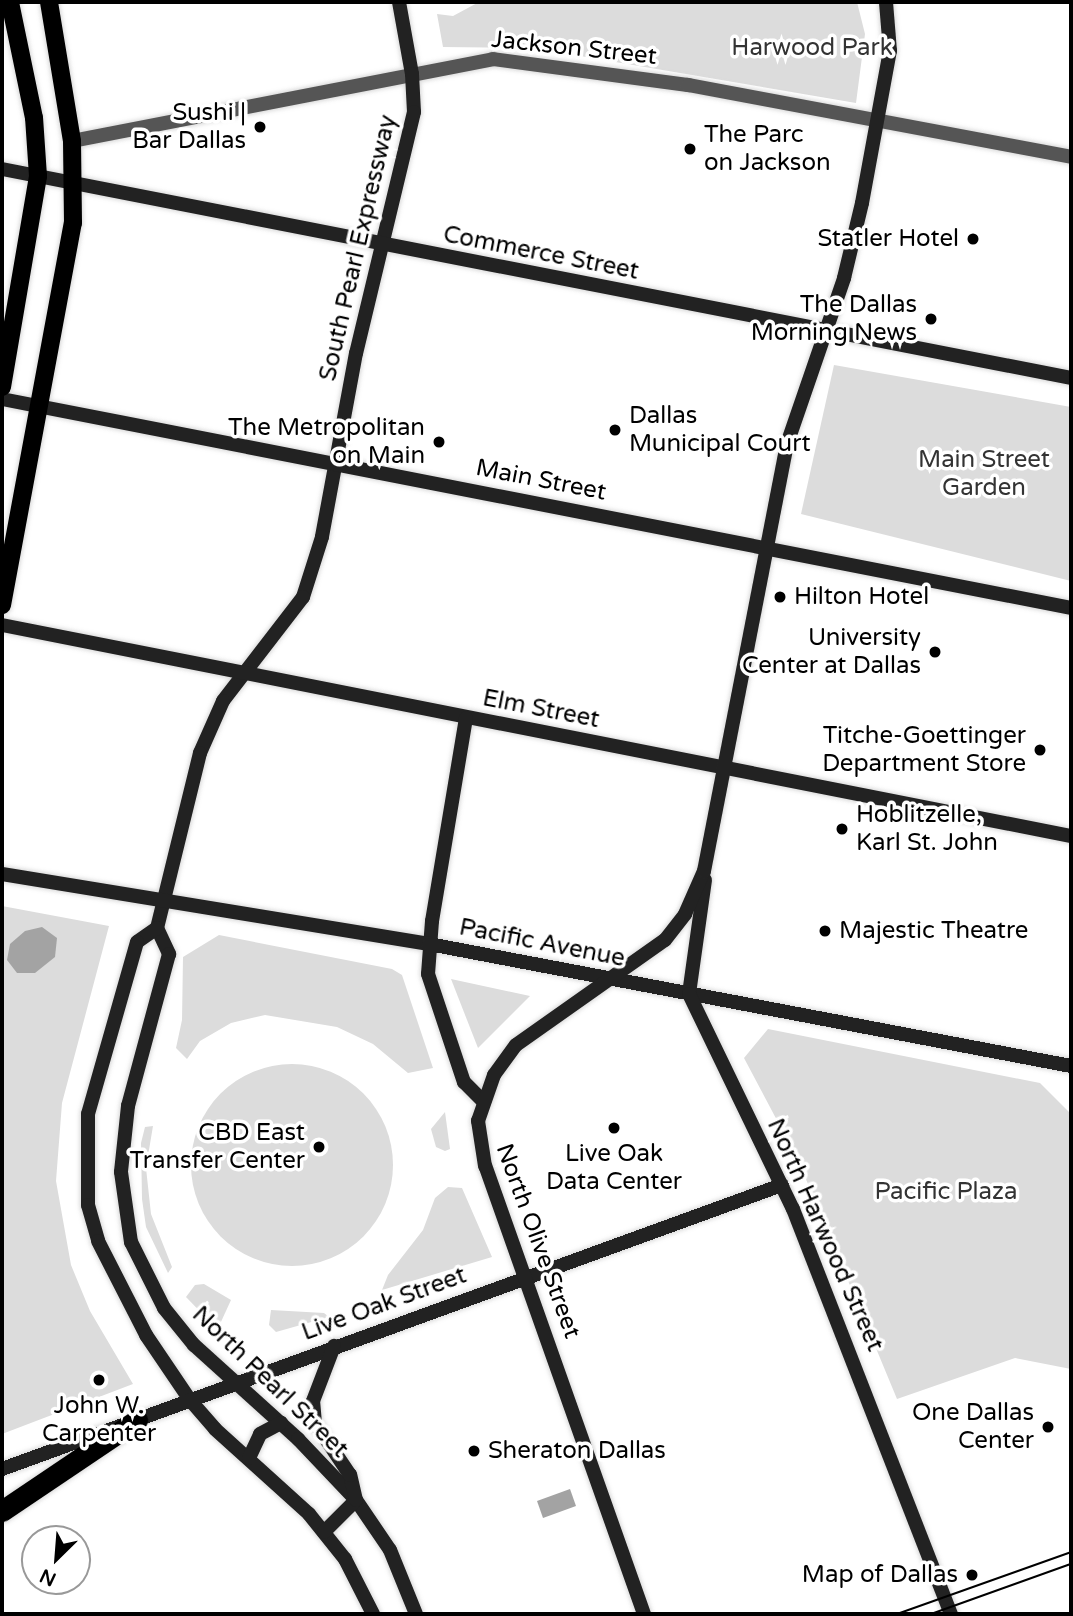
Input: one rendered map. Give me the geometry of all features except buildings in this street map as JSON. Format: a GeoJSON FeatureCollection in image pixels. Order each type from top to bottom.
{"type":"FeatureCollection","features":[{"type":"Feature","properties":{"kind":"highway"},"geometry":{"type":"LineString","coordinates":[[2,1511],[137,1420]]}},
{"type":"Feature","properties":{"kind":"main road"},"geometry":{"type":"LineString","coordinates":[[2,387],[38,176],[34,118],[10,2]]}},
{"type":"Feature","properties":{"kind":"main road"},"geometry":{"type":"LineString","coordinates":[[2,606],[67,264],[74,182],[72,141],[49,2]]}},
{"type":"Feature","properties":{"kind":"main road","name":"South Pearl Expressway"},"geometry":{"type":"LineString","coordinates":[[243,671],[283,628],[307,588],[322,537],[334,464],[414,112],[412,74],[398,2]]}},
{"type":"Feature","properties":{"kind":"main road"},"geometry":{"type":"LineString","coordinates":[[689,994],[704,871],[766,546],[795,414],[852,252],[890,51],[886,2]]}},
{"type":"Feature","properties":{"kind":"main road","name":"Commerce Street"},"geometry":{"type":"LineString","coordinates":[[2,169],[824,332],[1071,378]]}},
{"type":"Feature","properties":{"kind":"main road","name":"Main Street"},"geometry":{"type":"LineString","coordinates":[[2,399],[766,546],[1071,608]]}},
{"type":"Feature","properties":{"kind":"main road","name":"Elm Street"},"geometry":{"type":"LineString","coordinates":[[2,625],[1071,836]]}},
{"type":"Feature","properties":{"kind":"main road","name":"North Pearl Street"},"geometry":{"type":"LineString","coordinates":[[243,671],[223,701],[200,753],[164,897],[158,928],[169,954],[128,1106],[122,1151],[123,1204],[138,1261],[157,1297],[186,1336],[281,1423],[356,1500],[390,1550],[416,1614]]}},
{"type":"Feature","properties":{"kind":"main road"},"geometry":{"type":"LineString","coordinates":[[466,718],[429,944],[428,974],[464,1082],[482,1100],[516,1045],[609,979],[649,955],[674,930],[704,871]]}},
{"type":"Feature","properties":{"kind":"main road","name":"Pacific Avenue"},"geometry":{"type":"LineString","coordinates":[[2,874],[164,897],[429,944],[1071,1066]]}},
{"type":"Feature","properties":{"kind":"main road"},"geometry":{"type":"LineString","coordinates":[[158,928],[137,942],[100,1063],[84,1139],[88,1205],[112,1275],[190,1400],[324,1532],[345,1559],[373,1614]]}},
{"type":"Feature","properties":{"kind":"main road","name":"North Harwood Street"},"geometry":{"type":"LineString","coordinates":[[689,994],[782,1185],[951,1614]]}},
{"type":"Feature","properties":{"kind":"main road","name":"North Olive Street"},"geometry":{"type":"LineString","coordinates":[[482,1100],[478,1144],[527,1276],[644,1614]]}},
{"type":"Feature","properties":{"kind":"main road","name":"Live Oak Street"},"geometry":{"type":"LineString","coordinates":[[2,1469],[782,1185]]}},
{"type":"Feature","properties":{"kind":"main road"},"geometry":{"type":"LineString","coordinates":[[324,1532],[356,1500],[350,1475],[315,1423],[313,1401],[334,1346]]}},
{"type":"Feature","properties":{"kind":"main road"},"geometry":{"type":"LineString","coordinates":[[249,1458],[260,1434],[281,1423]]}},
{"type":"Feature","properties":{"kind":"street","name":"Jackson Street"},"geometry":{"type":"LineString","coordinates":[[72,141],[462,62],[515,59],[878,120],[1071,157]]}},
{"type":"Feature","properties":{"kind":"green space","name":"Harwood Park"},"geometry":{"type":"Polygon","coordinates":[[[479,2],[857,2],[865,34],[856,103],[533,48],[443,47],[437,14],[453,16],[479,2]]]}},
{"type":"Feature","properties":{"kind":"green space","name":"Main Street Garden"},"geometry":{"type":"Polygon","coordinates":[[[834,365],[1071,407],[1071,581],[801,514],[834,365]]]}},
{"type":"Feature","properties":{"kind":"green space"},"geometry":{"type":"Polygon","coordinates":[[[2,906],[109,926],[62,1103],[56,1181],[71,1265],[90,1311],[133,1384],[2,1434],[2,906]]]}},
{"type":"Feature","properties":{"kind":"green space"},"geometry":{"type":"Polygon","coordinates":[[[219,935],[392,969],[402,975],[433,1068],[408,1073],[373,1044],[337,1027],[265,1015],[231,1023],[200,1041],[187,1059],[176,1048],[182,1020],[183,957],[219,935]]]}},
{"type":"Feature","properties":{"kind":"green space"},"geometry":{"type":"Polygon","coordinates":[[[451,979],[530,996],[478,1048],[451,979]]]}},
{"type":"Feature","properties":{"kind":"green space","name":"Pacific Plaza"},"geometry":{"type":"Polygon","coordinates":[[[768,1029],[1040,1083],[1071,1114],[1071,1369],[1015,1358],[897,1399],[798,1160],[744,1058],[768,1029]]]}},
{"type":"Feature","properties":{"kind":"green space"},"geometry":{"type":"Polygon","coordinates":[[[292,1064],[312,1066],[330,1072],[348,1081],[363,1094],[376,1109],[385,1127],[391,1145],[391,1185],[385,1203],[376,1221],[363,1236],[348,1249],[330,1258],[312,1264],[292,1266],[272,1264],[254,1258],[236,1249],[221,1236],[208,1221],[199,1203],[193,1185],[191,1165],[193,1145],[199,1127],[208,1109],[221,1094],[236,1081],[254,1072],[272,1066],[292,1064]]]}},
{"type":"Feature","properties":{"kind":"green space"},"geometry":{"type":"Polygon","coordinates":[[[445,1112],[450,1149],[445,1151],[436,1147],[431,1129],[445,1112]]]}},
{"type":"Feature","properties":{"kind":"green space"},"geometry":{"type":"Polygon","coordinates":[[[153,1126],[146,1168],[151,1214],[172,1267],[168,1273],[146,1227],[142,1199],[141,1143],[145,1127],[153,1126]]]}},
{"type":"Feature","properties":{"kind":"green space"},"geometry":{"type":"Polygon","coordinates":[[[448,1187],[462,1188],[492,1257],[382,1290],[388,1275],[423,1230],[435,1198],[448,1187]]]}},
{"type":"Feature","properties":{"kind":"green space"},"geometry":{"type":"Polygon","coordinates":[[[204,1284],[231,1300],[220,1324],[214,1326],[186,1297],[195,1285],[204,1284]]]}},
{"type":"Feature","properties":{"kind":"green space"},"geometry":{"type":"Polygon","coordinates":[[[271,1310],[324,1313],[329,1317],[276,1332],[269,1325],[271,1310]]]}},
{"type":"Feature","properties":{"kind":"shaded area"},"geometry":{"type":"Polygon","coordinates":[[[42,927],[57,938],[55,957],[35,973],[17,973],[7,960],[10,944],[25,931],[42,927]]]}},
{"type":"Feature","properties":{"kind":"shaded area"},"geometry":{"type":"Polygon","coordinates":[[[570,1489],[576,1506],[543,1518],[537,1501],[570,1489]]]}},
{"type":"Feature","properties":{"kind":"tram line"},"geometry":{"type":"LineString","coordinates":[[897,1614],[1071,1552]]}},
{"type":"Feature","properties":{"kind":"tram line"},"geometry":{"type":"LineString","coordinates":[[931,1614],[1071,1564]]}},
{"type":"Feature","properties":{"kind":"place","name":"Sushi | Bar Dallas"},"geometry":{"type":"Point","coordinates":[260,127]}},
{"type":"Feature","properties":{"kind":"place","name":"The Parc on Jackson"},"geometry":{"type":"Point","coordinates":[690,149]}},
{"type":"Feature","properties":{"kind":"place","name":"Statler Hotel"},"geometry":{"type":"Point","coordinates":[973,239]}},
{"type":"Feature","properties":{"kind":"place","name":"The Dallas Morning News"},"geometry":{"type":"Point","coordinates":[931,319]}},
{"type":"Feature","properties":{"kind":"place","name":"Dallas Municipal Court"},"geometry":{"type":"Point","coordinates":[615,430]}},
{"type":"Feature","properties":{"kind":"place","name":"The Metropolitan on Main"},"geometry":{"type":"Point","coordinates":[439,442]}},
{"type":"Feature","properties":{"kind":"place","name":"Hilton Hotel"},"geometry":{"type":"Point","coordinates":[780,597]}},
{"type":"Feature","properties":{"kind":"place","name":"University Center at Dallas"},"geometry":{"type":"Point","coordinates":[935,652]}},
{"type":"Feature","properties":{"kind":"place","name":"Titche-Goettinger Department Store"},"geometry":{"type":"Point","coordinates":[1040,750]}},
{"type":"Feature","properties":{"kind":"place","name":"Hoblitzelle, Karl St. John"},"geometry":{"type":"Point","coordinates":[842,829]}},
{"type":"Feature","properties":{"kind":"place","name":"Majestic Theatre"},"geometry":{"type":"Point","coordinates":[825,931]}},
{"type":"Feature","properties":{"kind":"place","name":"Live Oak Data Center"},"geometry":{"type":"Point","coordinates":[614,1128]}},
{"type":"Feature","properties":{"kind":"place","name":"CBD East Transfer Center"},"geometry":{"type":"Point","coordinates":[319,1147]}},
{"type":"Feature","properties":{"kind":"place","name":"John W. Carpenter"},"geometry":{"type":"Point","coordinates":[99,1380]}},
{"type":"Feature","properties":{"kind":"place","name":"One Dallas Center"},"geometry":{"type":"Point","coordinates":[1048,1427]}},
{"type":"Feature","properties":{"kind":"place","name":"Sheraton Dallas"},"geometry":{"type":"Point","coordinates":[474,1451]}},
{"type":"Feature","properties":{"kind":"place","name":"Map of Dallas"},"geometry":{"type":"Point","coordinates":[972,1575]}}]}
